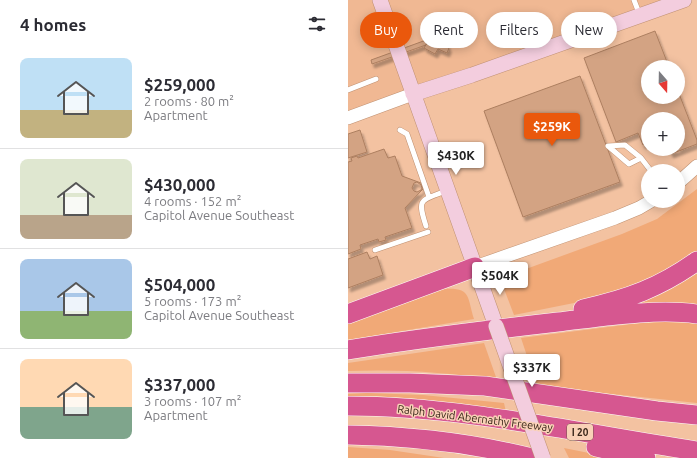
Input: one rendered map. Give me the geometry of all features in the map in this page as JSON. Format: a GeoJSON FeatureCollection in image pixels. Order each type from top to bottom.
{"type":"FeatureCollection","features":[{"type":"Feature","properties":{"kind":"highway"},"geometry":{"type":"LineString","coordinates":[[477,331],[624,299],[648,290],[668,280],[697,261]]}},
{"type":"Feature","properties":{"kind":"highway"},"geometry":{"type":"LineString","coordinates":[[348,314],[474,268]]}},
{"type":"Feature","properties":{"kind":"highway"},"geometry":{"type":"LineString","coordinates":[[348,350],[477,331],[639,314],[669,312],[697,314]]}},
{"type":"Feature","properties":{"kind":"highway"},"geometry":{"type":"LineString","coordinates":[[348,383],[410,383],[485,386],[657,411],[697,415]]}},
{"type":"Feature","properties":{"kind":"highway","name":"Ralph David Abernathy Freeway"},"geometry":{"type":"LineString","coordinates":[[348,406],[404,408],[486,417],[697,450]]}},
{"type":"Feature","properties":{"kind":"highway"},"geometry":{"type":"LineString","coordinates":[[486,417],[588,445],[646,458]]}},
{"type":"Feature","properties":{"kind":"highway"},"geometry":{"type":"LineString","coordinates":[[348,435],[444,442],[493,449],[532,458]]}},
{"type":"Feature","properties":{"kind":"highway"},"geometry":{"type":"LineString","coordinates":[[392,438],[484,458]]}},
{"type":"Feature","properties":{"kind":"main road"},"geometry":{"type":"LineString","coordinates":[[380,0],[474,268],[493,316],[543,458]]}},
{"type":"Feature","properties":{"kind":"main road"},"geometry":{"type":"LineString","coordinates":[[413,94],[684,0]]}},
{"type":"Feature","properties":{"kind":"street"},"geometry":{"type":"LineString","coordinates":[[348,118],[413,94]]}},
{"type":"Feature","properties":{"kind":"street"},"geometry":{"type":"LineString","coordinates":[[685,177],[697,166]]}},
{"type":"Feature","properties":{"kind":"street"},"geometry":{"type":"LineString","coordinates":[[474,268],[615,218],[641,207]]}},
{"type":"Feature","properties":{"kind":"lane"},"geometry":{"type":"LineString","coordinates":[[634,0],[640,16]]}},
{"type":"Feature","properties":{"kind":"lane"},"geometry":{"type":"LineString","coordinates":[[532,48],[534,53]]}},
{"type":"Feature","properties":{"kind":"lane"},"geometry":{"type":"LineString","coordinates":[[348,90],[376,79]]}},
{"type":"Feature","properties":{"kind":"lane"},"geometry":{"type":"LineString","coordinates":[[400,130],[406,134],[429,197]]}},
{"type":"Feature","properties":{"kind":"lane"},"geometry":{"type":"LineString","coordinates":[[641,158],[629,164],[608,146],[625,145],[641,158],[646,164]]}},
{"type":"Feature","properties":{"kind":"lane"},"geometry":{"type":"LineString","coordinates":[[375,250],[427,229],[420,206],[429,197],[447,190]]}},
{"type":"Feature","properties":{"kind":"shaded area"},"geometry":{"type":"Polygon","coordinates":[[[348,0],[688,0],[617,25],[617,12],[561,12],[561,44],[553,47],[553,12],[486,12],[486,48],[551,48],[348,119],[348,0]]]}},
{"type":"Feature","properties":{"kind":"shaded area"},"geometry":{"type":"Polygon","coordinates":[[[697,189],[697,253],[686,261],[614,295],[514,315],[501,281],[515,273],[622,234],[657,219],[672,208],[685,208],[685,198],[697,189]]]}},
{"type":"Feature","properties":{"kind":"shaded area"},"geometry":{"type":"Polygon","coordinates":[[[697,270],[697,304],[671,303],[633,306],[642,299],[697,270]]]}},
{"type":"Feature","properties":{"kind":"shaded area"},"geometry":{"type":"Polygon","coordinates":[[[443,289],[459,290],[463,292],[468,299],[474,319],[348,340],[348,322],[443,289]]]}},
{"type":"Feature","properties":{"kind":"shaded area"},"geometry":{"type":"Polygon","coordinates":[[[667,321],[697,322],[697,403],[537,386],[521,338],[632,324],[667,321]]]}},
{"type":"Feature","properties":{"kind":"shaded area"},"geometry":{"type":"Polygon","coordinates":[[[484,343],[497,380],[422,372],[385,370],[348,371],[348,363],[484,343]]]}},
{"type":"Feature","properties":{"kind":"shaded area"},"geometry":{"type":"Polygon","coordinates":[[[367,393],[423,395],[504,403],[506,412],[427,400],[348,396],[348,394],[367,393]]]}},
{"type":"Feature","properties":{"kind":"shaded area"},"geometry":{"type":"Polygon","coordinates":[[[348,447],[390,450],[444,458],[348,458],[348,447]]]}},
{"type":"Feature","properties":{"kind":"shaded area"},"geometry":{"type":"Polygon","coordinates":[[[564,448],[614,458],[569,458],[564,448]]]}},
{"type":"Feature","properties":{"kind":"building"},"geometry":{"type":"Polygon","coordinates":[[[655,31],[666,60],[641,60],[641,104],[683,104],[697,140],[697,144],[685,149],[685,112],[641,112],[641,140],[638,133],[616,142],[584,58],[610,48],[617,48],[617,45],[655,31]]]}},
{"type":"Feature","properties":{"kind":"building"},"geometry":{"type":"Polygon","coordinates":[[[420,42],[420,47],[372,64],[371,60],[404,48],[412,48],[412,45],[420,42]]]}},
{"type":"Feature","properties":{"kind":"building"},"geometry":{"type":"Polygon","coordinates":[[[424,48],[449,48],[447,53],[438,49],[435,54],[424,48]]]}},
{"type":"Feature","properties":{"kind":"building"},"geometry":{"type":"Polygon","coordinates":[[[580,76],[620,182],[523,217],[484,111],[580,76]]]}},
{"type":"Feature","properties":{"kind":"building"},"geometry":{"type":"Polygon","coordinates":[[[360,130],[367,152],[348,158],[348,134],[360,130]]]}},
{"type":"Feature","properties":{"kind":"building"},"geometry":{"type":"Polygon","coordinates":[[[384,149],[388,158],[395,156],[402,176],[421,183],[423,189],[405,208],[412,228],[385,237],[386,240],[379,242],[378,239],[360,245],[361,249],[348,254],[348,162],[352,161],[351,158],[357,156],[358,158],[384,149]],[[417,182],[414,183],[412,188],[417,192],[421,190],[421,185],[417,182]]]}},
{"type":"Feature","properties":{"kind":"building"},"geometry":{"type":"Polygon","coordinates":[[[367,252],[370,259],[377,256],[383,275],[348,288],[348,259],[367,252]]]}}]}
